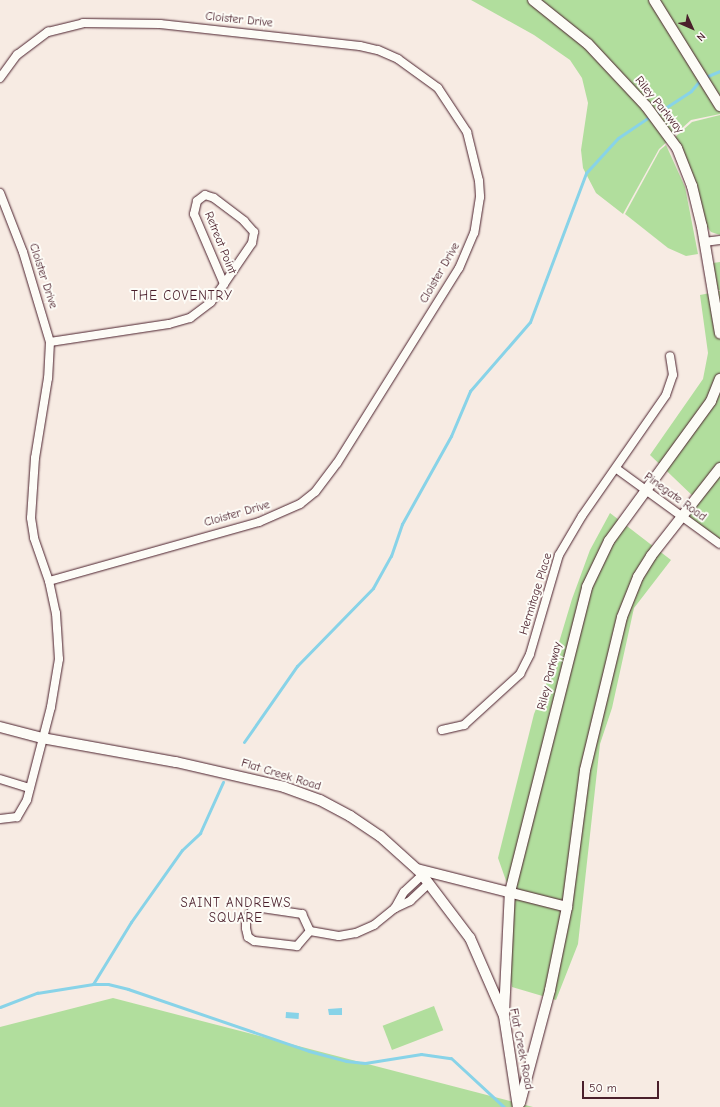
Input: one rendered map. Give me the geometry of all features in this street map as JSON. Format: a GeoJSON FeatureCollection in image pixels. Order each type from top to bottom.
{"type":"FeatureCollection","features":[{"type":"Feature","properties":{"kind":"street","name":"Riley Parkway"},"geometry":{"type":"LineString","coordinates":[[533,0],[588,44],[646,106],[668,133],[684,162],[692,186],[704,242],[720,333]]}},
{"type":"Feature","properties":{"kind":"street"},"geometry":{"type":"LineString","coordinates":[[654,0],[720,106]]}},
{"type":"Feature","properties":{"kind":"street","name":"Cloister Drive"},"geometry":{"type":"LineString","coordinates":[[0,78],[17,55],[48,32],[83,23],[160,24],[360,46],[378,50],[398,59],[438,88],[467,132],[479,181],[480,197],[474,233],[459,268],[337,463],[314,492],[300,504],[259,522],[49,581]]}},
{"type":"Feature","properties":{"kind":"street","name":"Cloister Drive"},"geometry":{"type":"LineString","coordinates":[[0,193],[23,252],[50,342],[48,378],[35,458],[31,518],[34,538],[49,581],[59,636],[59,660],[51,707],[27,800],[17,817],[0,819]]}},
{"type":"Feature","properties":{"kind":"street","name":"Retreat Point"},"geometry":{"type":"LineString","coordinates":[[50,342],[169,324],[190,318],[211,302],[224,284],[252,243],[254,232],[239,217],[206,195],[197,201],[194,214],[224,284]]}},
{"type":"Feature","properties":{"kind":"street"},"geometry":{"type":"LineString","coordinates":[[704,242],[720,240]]}},
{"type":"Feature","properties":{"kind":"street","name":"Hermitage Place"},"geometry":{"type":"LineString","coordinates":[[442,730],[464,725],[520,674],[530,654],[559,555],[582,516],[617,469],[666,395],[673,375],[670,356]]}},
{"type":"Feature","properties":{"kind":"street","name":"Riley Parkway"},"geometry":{"type":"LineString","coordinates":[[504,1016],[510,892],[587,587],[609,542],[645,489],[711,401],[720,379]]}},
{"type":"Feature","properties":{"kind":"street"},"geometry":{"type":"LineString","coordinates":[[519,1107],[550,990],[567,907],[585,770],[622,617],[638,577],[680,517],[720,468]]}},
{"type":"Feature","properties":{"kind":"street","name":"Pinegate Road"},"geometry":{"type":"LineString","coordinates":[[617,469],[680,517],[720,544]]}},
{"type":"Feature","properties":{"kind":"street","name":"Flat Creek Road"},"geometry":{"type":"LineString","coordinates":[[0,728],[42,738],[176,762],[259,780],[320,800],[350,816],[380,836],[423,876],[470,938],[504,1016],[519,1107]]}},
{"type":"Feature","properties":{"kind":"street"},"geometry":{"type":"LineString","coordinates":[[0,779],[30,788]]}},
{"type":"Feature","properties":{"kind":"street"},"geometry":{"type":"LineString","coordinates":[[310,931],[339,936],[356,933],[374,925],[395,908],[410,901],[423,876],[510,892],[567,907]]}},
{"type":"Feature","properties":{"kind":"street"},"geometry":{"type":"LineString","coordinates":[[255,906],[302,914],[310,931],[297,946],[254,941],[248,937],[246,919],[255,906]]}},
{"type":"Feature","properties":{"kind":"green space"},"geometry":{"type":"Polygon","coordinates":[[[471,0],[720,0],[720,114],[691,120],[659,149],[623,214],[596,193],[583,168],[581,150],[588,103],[582,78],[570,60],[534,35],[471,0]]]}},
{"type":"Feature","properties":{"kind":"green space"},"geometry":{"type":"Polygon","coordinates":[[[720,115],[720,235],[711,232],[703,221],[674,138],[692,122],[720,115]]]}},
{"type":"Feature","properties":{"kind":"green space"},"geometry":{"type":"Polygon","coordinates":[[[666,145],[685,187],[698,254],[686,256],[668,248],[625,214],[660,150],[666,145]]]}},
{"type":"Feature","properties":{"kind":"green space"},"geometry":{"type":"Polygon","coordinates":[[[720,262],[720,290],[715,291],[713,263],[720,262]]]}},
{"type":"Feature","properties":{"kind":"green space"},"geometry":{"type":"Polygon","coordinates":[[[720,291],[720,544],[681,517],[696,499],[650,455],[703,379],[708,353],[700,295],[720,291]]]}},
{"type":"Feature","properties":{"kind":"green space"},"geometry":{"type":"Polygon","coordinates":[[[610,513],[671,560],[634,608],[612,708],[600,744],[578,944],[556,1000],[512,987],[507,960],[510,892],[498,858],[534,714],[548,679],[572,599],[590,550],[610,513]]]}},
{"type":"Feature","properties":{"kind":"green space"},"geometry":{"type":"Polygon","coordinates":[[[113,998],[533,1107],[0,1107],[0,1027],[113,998]]]}},
{"type":"Feature","properties":{"kind":"green space"},"geometry":{"type":"Polygon","coordinates":[[[434,1006],[443,1030],[392,1050],[383,1026],[434,1006]]]}},
{"type":"Feature","properties":{"kind":"water"},"geometry":{"type":"Polygon","coordinates":[[[342,1008],[342,1015],[329,1015],[328,1009],[342,1008]]]}},
{"type":"Feature","properties":{"kind":"water"},"geometry":{"type":"Polygon","coordinates":[[[286,1012],[299,1013],[299,1019],[286,1018],[286,1012]]]}},
{"type":"Feature","properties":{"kind":"waterway"},"geometry":{"type":"LineString","coordinates":[[708,76],[720,71]]}},
{"type":"Feature","properties":{"kind":"waterway"},"geometry":{"type":"LineString","coordinates":[[659,112],[691,91],[701,79]]}},
{"type":"Feature","properties":{"kind":"waterway"},"geometry":{"type":"LineString","coordinates":[[244,742],[297,666],[373,588],[391,556],[402,524],[451,436],[470,391],[530,322],[586,173],[618,138],[648,118]]}},
{"type":"Feature","properties":{"kind":"waterway"},"geometry":{"type":"LineString","coordinates":[[93,984],[131,922],[182,850],[200,833],[223,782]]}},
{"type":"Feature","properties":{"kind":"waterway"},"geometry":{"type":"LineString","coordinates":[[0,1007],[37,993],[93,984],[108,984],[128,989],[309,1051],[346,1061],[365,1063],[421,1054],[451,1058],[504,1107]]}},
{"type":"Feature","properties":{"kind":"district","name":"THE COVENTRY"},"geometry":{"type":"Point","coordinates":[182,296]}},
{"type":"Feature","properties":{"kind":"district","name":"SAINT ANDREWS SQUARE"},"geometry":{"type":"Point","coordinates":[236,912]}}]}
